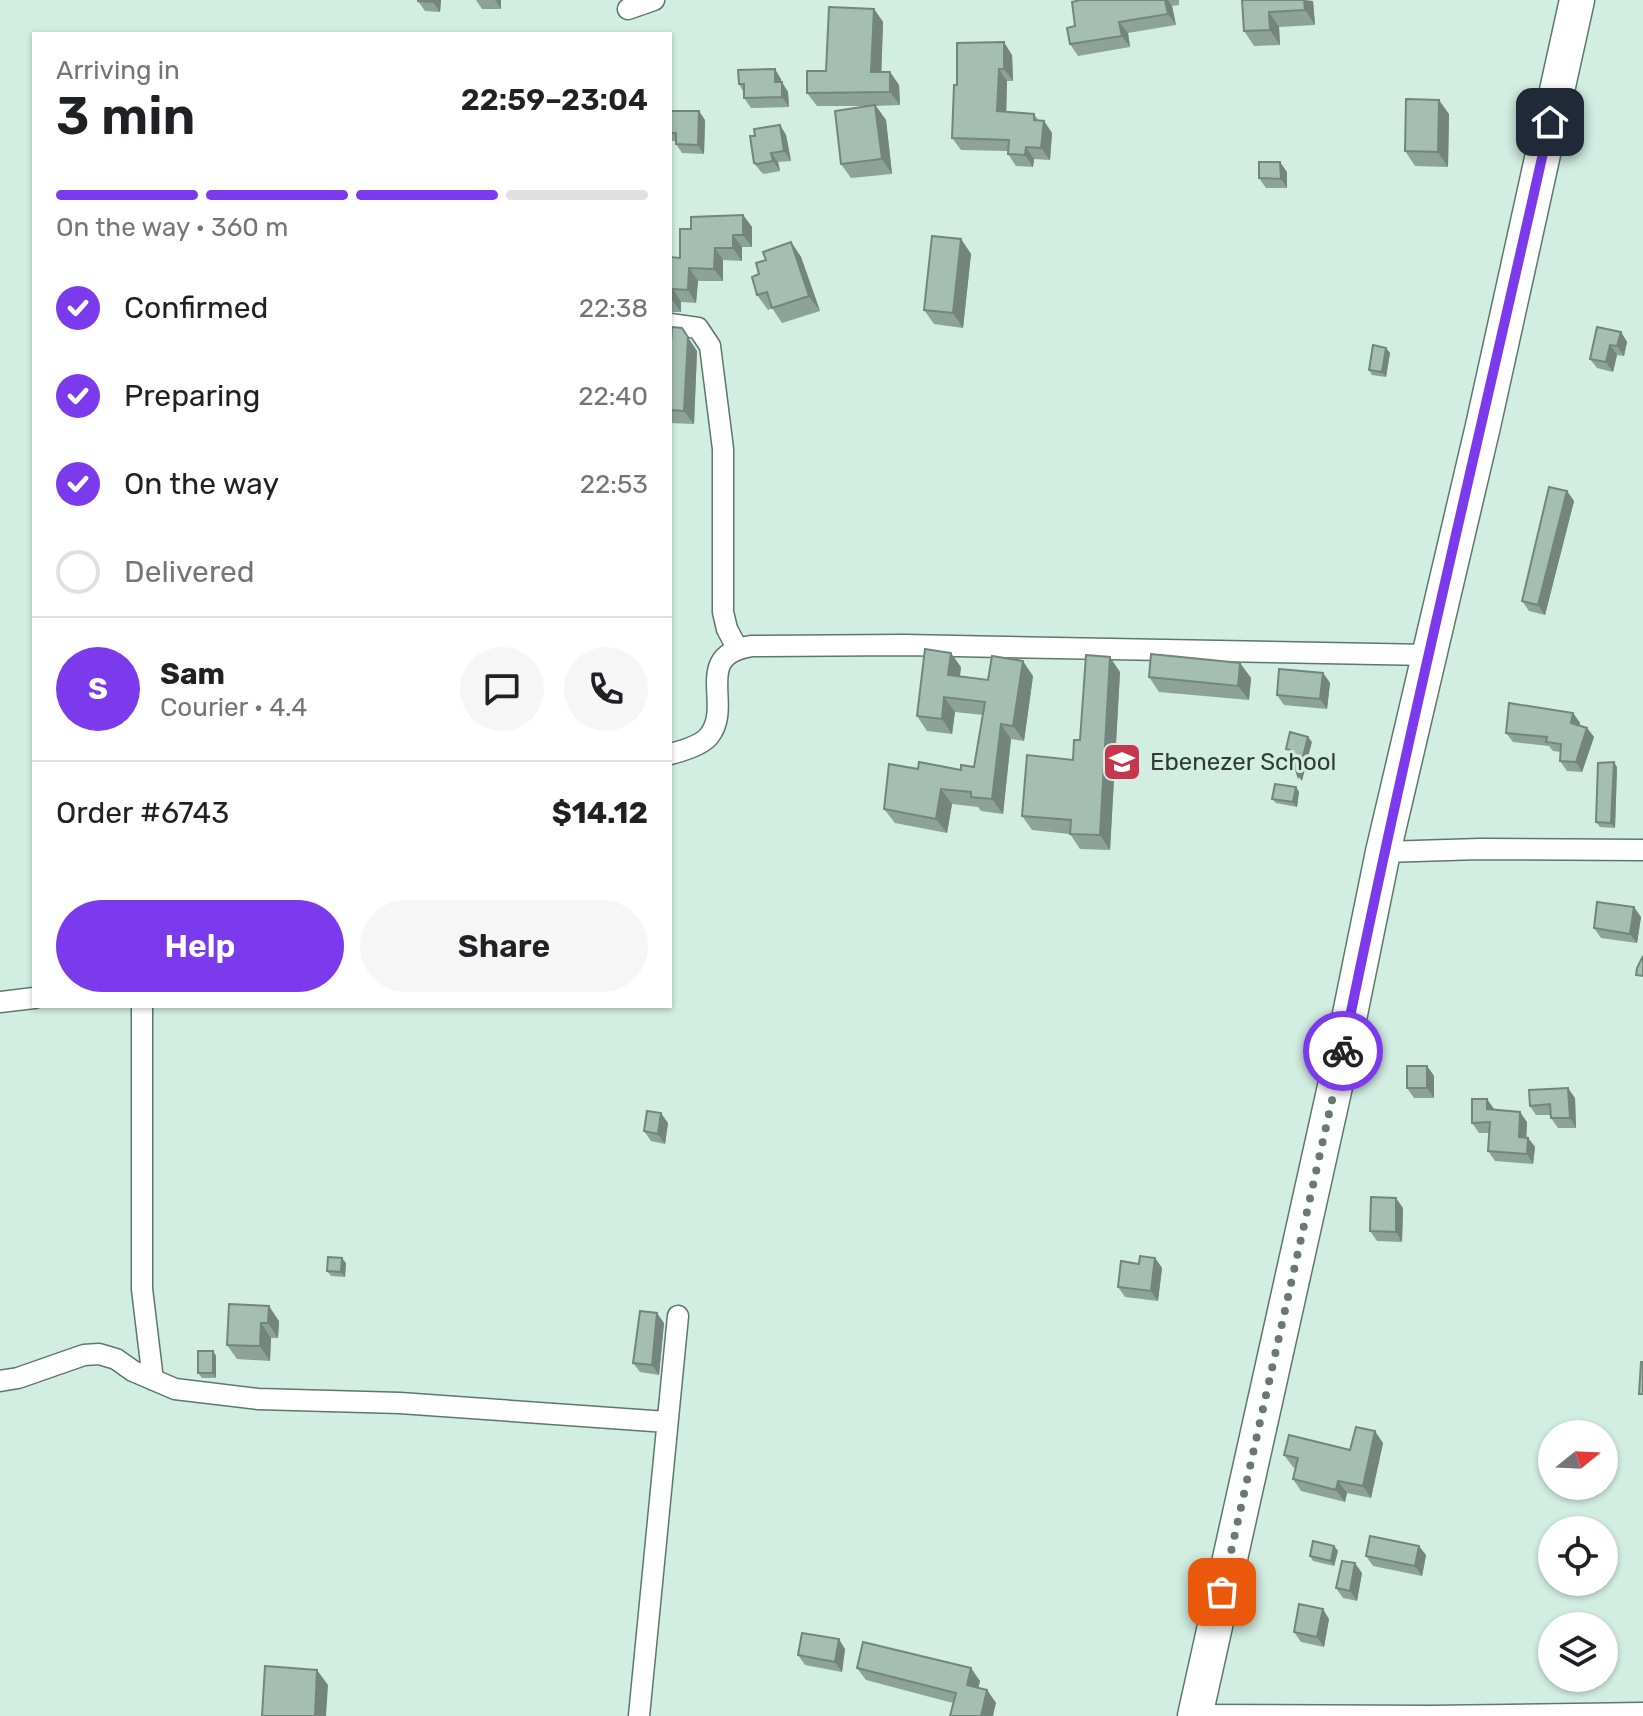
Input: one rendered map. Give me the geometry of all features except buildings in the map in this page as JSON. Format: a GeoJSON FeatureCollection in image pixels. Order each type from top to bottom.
{"type":"FeatureCollection","features":[{"type":"Feature","properties":{"kind":"highway"},"geometry":{"type":"LineString","coordinates":[[1195,1715],[1338,1073],[1383,852],[1577,0]]}},
{"type":"Feature","properties":{"kind":"street"},"geometry":{"type":"LineString","coordinates":[[628,9],[654,0]]}},
{"type":"Feature","properties":{"kind":"street"},"geometry":{"type":"LineString","coordinates":[[672,324],[698,328],[710,346],[723,449],[723,612],[727,629],[737,648]]}},
{"type":"Feature","properties":{"kind":"street"},"geometry":{"type":"LineString","coordinates":[[672,753],[708,738],[716,723],[716,678],[725,655],[737,648],[904,645],[1430,655]]}},
{"type":"Feature","properties":{"kind":"street"},"geometry":{"type":"LineString","coordinates":[[1383,852],[1643,850]]}},
{"type":"Feature","properties":{"kind":"street"},"geometry":{"type":"LineString","coordinates":[[0,1002],[32,998]]}},
{"type":"Feature","properties":{"kind":"street"},"geometry":{"type":"LineString","coordinates":[[142,1008],[142,1289],[153,1380]]}},
{"type":"Feature","properties":{"kind":"street"},"geometry":{"type":"LineString","coordinates":[[639,1716],[678,1316]]}},
{"type":"Feature","properties":{"kind":"street"},"geometry":{"type":"LineString","coordinates":[[0,1381],[18,1378],[84,1355],[99,1354],[116,1359],[175,1389],[258,1399],[400,1403],[667,1422]]}},
{"type":"Feature","properties":{"kind":"street"},"geometry":{"type":"LineString","coordinates":[[1195,1715],[1643,1713]]}},
{"type":"Feature","properties":{"kind":"way so far"},"geometry":{"type":"LineString","coordinates":[[1222,1592],[1343,1051]]}},
{"type":"Feature","properties":{"kind":"place","name":"Ebenezer School"},"geometry":{"type":"Point","coordinates":[1122,762]}},
{"type":"Feature","properties":{"kind":"route"},"geometry":{"type":"LineString","coordinates":[[1343,1051],[1383,852],[1483,426],[1550,122]]}}]}
